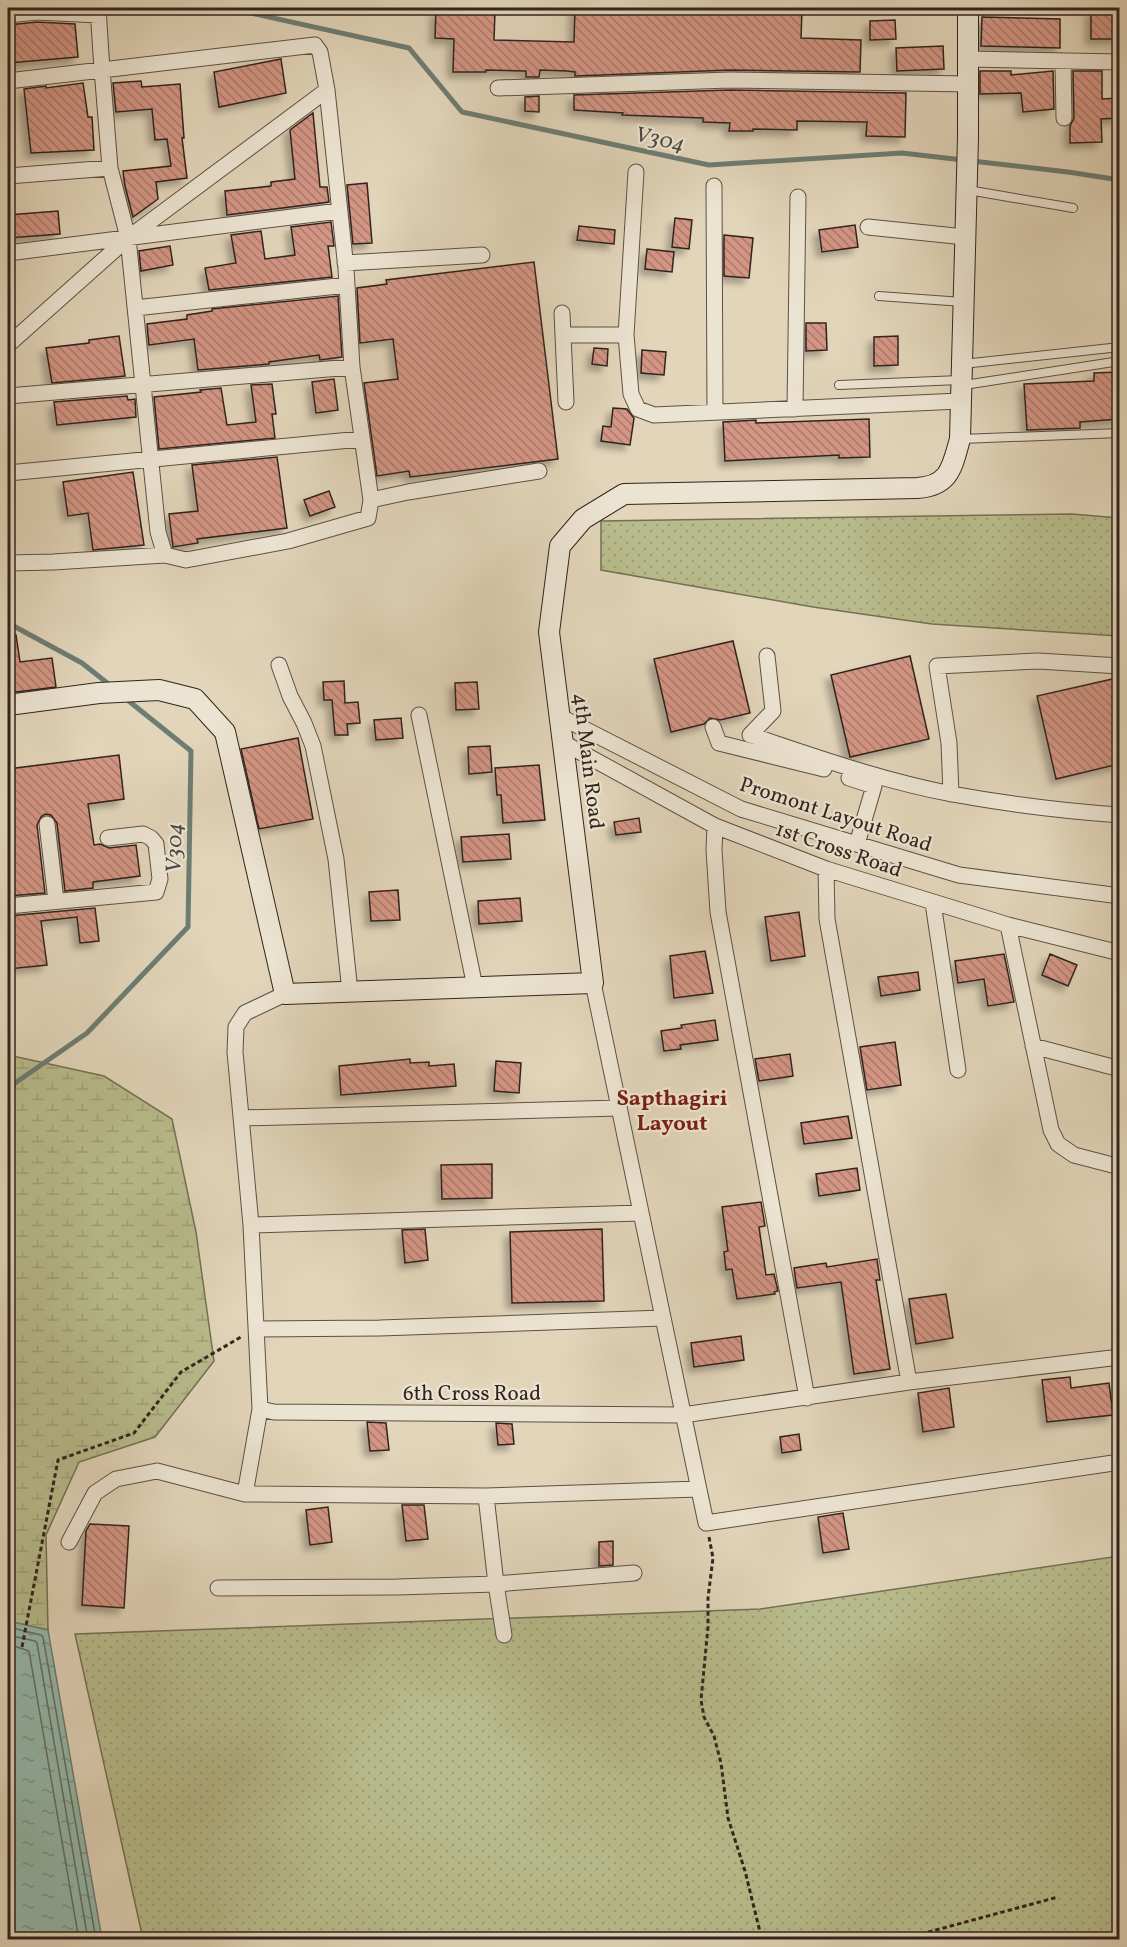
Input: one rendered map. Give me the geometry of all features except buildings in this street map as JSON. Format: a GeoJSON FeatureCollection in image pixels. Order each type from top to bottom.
{"type":"FeatureCollection","features":[{"type":"Feature","properties":{"kind":"street"},"geometry":{"type":"LineString","coordinates":[[960,439],[968,137],[968,8]]}},
{"type":"Feature","properties":{"kind":"street"},"geometry":{"type":"LineString","coordinates":[[8,15],[99,11],[110,168],[128,238],[158,532],[165,555]]}},
{"type":"Feature","properties":{"kind":"street"},"geometry":{"type":"LineString","coordinates":[[8,81],[315,45],[320,52],[327,90],[347,285],[352,367],[371,500],[368,518],[288,541],[186,560],[165,555],[8,563]]}},
{"type":"Feature","properties":{"kind":"street"},"geometry":{"type":"LineString","coordinates":[[968,59],[1119,62]]}},
{"type":"Feature","properties":{"kind":"street"},"geometry":{"type":"LineString","coordinates":[[1064,61],[1064,118]]}},
{"type":"Feature","properties":{"kind":"street"},"geometry":{"type":"LineString","coordinates":[[498,88],[730,80],[968,84]]}},
{"type":"Feature","properties":{"kind":"street"},"geometry":{"type":"LineString","coordinates":[[8,345],[128,238],[327,90]]}},
{"type":"Feature","properties":{"kind":"street"},"geometry":{"type":"LineString","coordinates":[[8,176],[110,168]]}},
{"type":"Feature","properties":{"kind":"street"},"geometry":{"type":"LineString","coordinates":[[636,172],[626,335],[631,394],[638,409],[654,415],[795,409],[961,383]]}},
{"type":"Feature","properties":{"kind":"street"},"geometry":{"type":"LineString","coordinates":[[714,186],[715,412]]}},
{"type":"Feature","properties":{"kind":"street"},"geometry":{"type":"LineString","coordinates":[[795,409],[798,197]]}},
{"type":"Feature","properties":{"kind":"street"},"geometry":{"type":"LineString","coordinates":[[8,253],[339,212]]}},
{"type":"Feature","properties":{"kind":"street"},"geometry":{"type":"LineString","coordinates":[[868,227],[965,237]]}},
{"type":"Feature","properties":{"kind":"street"},"geometry":{"type":"LineString","coordinates":[[345,263],[482,255]]}},
{"type":"Feature","properties":{"kind":"street"},"geometry":{"type":"LineString","coordinates":[[135,308],[347,285]]}},
{"type":"Feature","properties":{"kind":"street"},"geometry":{"type":"LineString","coordinates":[[562,313],[566,402]]}},
{"type":"Feature","properties":{"kind":"street"},"geometry":{"type":"LineString","coordinates":[[564,335],[626,335]]}},
{"type":"Feature","properties":{"kind":"street"},"geometry":{"type":"LineString","coordinates":[[8,396],[352,367]]}},
{"type":"Feature","properties":{"kind":"street","name":"4th Main Road"},"geometry":{"type":"LineString","coordinates":[[593,983],[549,632],[560,546],[583,519],[624,494],[930,488],[942,482],[954,461],[960,439]]}},
{"type":"Feature","properties":{"kind":"street"},"geometry":{"type":"LineString","coordinates":[[8,473],[361,440]]}},
{"type":"Feature","properties":{"kind":"street"},"geometry":{"type":"LineString","coordinates":[[371,500],[539,471]]}},
{"type":"Feature","properties":{"kind":"street"},"geometry":{"type":"LineString","coordinates":[[767,656],[773,711],[750,735],[860,771],[951,794],[1038,807],[1119,815]]}},
{"type":"Feature","properties":{"kind":"street"},"geometry":{"type":"LineString","coordinates":[[951,794],[950,743],[938,666],[1038,661],[1119,666]]}},
{"type":"Feature","properties":{"kind":"street"},"geometry":{"type":"LineString","coordinates":[[279,665],[290,696],[313,746],[336,859],[350,992]]}},
{"type":"Feature","properties":{"kind":"street"},"geometry":{"type":"LineString","coordinates":[[8,705],[99,693],[159,690],[195,699],[225,732],[285,994]]}},
{"type":"Feature","properties":{"kind":"street"},"geometry":{"type":"LineString","coordinates":[[419,715],[475,987]]}},
{"type":"Feature","properties":{"kind":"street","name":"Promont Layout Road"},"geometry":{"type":"LineString","coordinates":[[559,716],[741,809],[959,875],[1119,896]]}},
{"type":"Feature","properties":{"kind":"street"},"geometry":{"type":"LineString","coordinates":[[713,727],[719,743],[822,768],[874,786],[857,844]]}},
{"type":"Feature","properties":{"kind":"street","name":"1st Cross Road"},"geometry":{"type":"LineString","coordinates":[[562,742],[715,826],[826,869],[1008,925],[1119,953]]}},
{"type":"Feature","properties":{"kind":"street"},"geometry":{"type":"LineString","coordinates":[[47,824],[56,901]]}},
{"type":"Feature","properties":{"kind":"street"},"geometry":{"type":"LineString","coordinates":[[715,826],[714,850],[718,912],[807,1398]]}},
{"type":"Feature","properties":{"kind":"street"},"geometry":{"type":"LineString","coordinates":[[8,906],[156,892],[160,879],[156,844],[151,838],[143,834],[108,838]]}},
{"type":"Feature","properties":{"kind":"street"},"geometry":{"type":"LineString","coordinates":[[826,869],[827,919],[909,1382]]}},
{"type":"Feature","properties":{"kind":"street"},"geometry":{"type":"LineString","coordinates":[[933,903],[958,1071]]}},
{"type":"Feature","properties":{"kind":"street"},"geometry":{"type":"LineString","coordinates":[[1008,925],[1051,1130],[1058,1144],[1074,1155],[1119,1167]]}},
{"type":"Feature","properties":{"kind":"street"},"geometry":{"type":"LineString","coordinates":[[245,1494],[260,1409],[251,1225],[235,1052],[236,1027],[245,1013],[285,994],[475,987],[593,983],[706,1523],[1119,1462]]}},
{"type":"Feature","properties":{"kind":"street"},"geometry":{"type":"LineString","coordinates":[[1033,1046],[1119,1069]]}},
{"type":"Feature","properties":{"kind":"street"},"geometry":{"type":"LineString","coordinates":[[241,1118],[619,1108]]}},
{"type":"Feature","properties":{"kind":"street"},"geometry":{"type":"LineString","coordinates":[[251,1225],[641,1213]]}},
{"type":"Feature","properties":{"kind":"street"},"geometry":{"type":"LineString","coordinates":[[256,1329],[380,1328],[663,1318]]}},
{"type":"Feature","properties":{"kind":"street","name":"6th Cross Road"},"geometry":{"type":"LineString","coordinates":[[260,1409],[274,1412],[683,1415],[909,1382],[1119,1357]]}},
{"type":"Feature","properties":{"kind":"street"},"geometry":{"type":"LineString","coordinates":[[69,1542],[95,1493],[116,1479],[157,1471],[245,1494],[486,1496],[699,1489]]}},
{"type":"Feature","properties":{"kind":"street"},"geometry":{"type":"LineString","coordinates":[[486,1496],[504,1635]]}},
{"type":"Feature","properties":{"kind":"street"},"geometry":{"type":"LineString","coordinates":[[218,1588],[496,1584],[634,1573]]}},
{"type":"Feature","properties":{"kind":"lane"},"geometry":{"type":"LineString","coordinates":[[966,185],[1073,208]]}},
{"type":"Feature","properties":{"kind":"lane"},"geometry":{"type":"LineString","coordinates":[[879,296],[963,302]]}},
{"type":"Feature","properties":{"kind":"lane"},"geometry":{"type":"LineString","coordinates":[[961,383],[1119,347]]}},
{"type":"Feature","properties":{"kind":"lane"},"geometry":{"type":"LineString","coordinates":[[839,385],[961,383],[1119,362]]}},
{"type":"Feature","properties":{"kind":"lane"},"geometry":{"type":"LineString","coordinates":[[960,439],[1119,432]]}},
{"type":"Feature","properties":{"kind":"path"},"geometry":{"type":"LineString","coordinates":[[706,1523],[713,1558],[701,1700],[704,1717],[714,1736],[721,1763],[728,1818],[746,1871],[762,1940]]}},
{"type":"Feature","properties":{"kind":"path"},"geometry":{"type":"LineString","coordinates":[[899,1940],[1058,1898]]}},
{"type":"Feature","properties":{"kind":"green space"},"geometry":{"type":"Polygon","coordinates":[[[1072,514],[1119,518],[1119,636],[932,624],[813,607],[601,570],[601,521],[1072,514]]]}},
{"type":"Feature","properties":{"kind":"green space"},"geometry":{"type":"Polygon","coordinates":[[[8,1055],[104,1076],[172,1119],[196,1232],[214,1361],[155,1437],[79,1462],[46,1535],[48,1630],[8,1621],[8,1055]]]}},
{"type":"Feature","properties":{"kind":"green space"},"geometry":{"type":"Polygon","coordinates":[[[1119,1556],[1119,1939],[143,1939],[75,1634],[760,1609],[1119,1556]]]}},
{"type":"Feature","properties":{"kind":"water"},"geometry":{"type":"Polygon","coordinates":[[[8,1621],[48,1630],[102,1939],[8,1939],[8,1621]]]}},
{"type":"Feature","properties":{"kind":"waterway","name":"V304"},"geometry":{"type":"LineString","coordinates":[[228,8],[409,48],[462,112],[709,165],[902,153],[963,160]]}},
{"type":"Feature","properties":{"kind":"waterway","name":"V304"},"geometry":{"type":"LineString","coordinates":[[972,161],[1120,180]]}},
{"type":"Feature","properties":{"kind":"waterway","name":"V304"},"geometry":{"type":"LineString","coordinates":[[8,623],[82,663],[111,686]]}},
{"type":"Feature","properties":{"kind":"waterway","name":"V304"},"geometry":{"type":"LineString","coordinates":[[8,1088],[87,1033],[188,927],[191,751],[125,698]]}},
{"type":"Feature","properties":{"kind":"district","name":"Sapthagiri Layout"},"geometry":{"type":"Point","coordinates":[672,1110]}}]}
